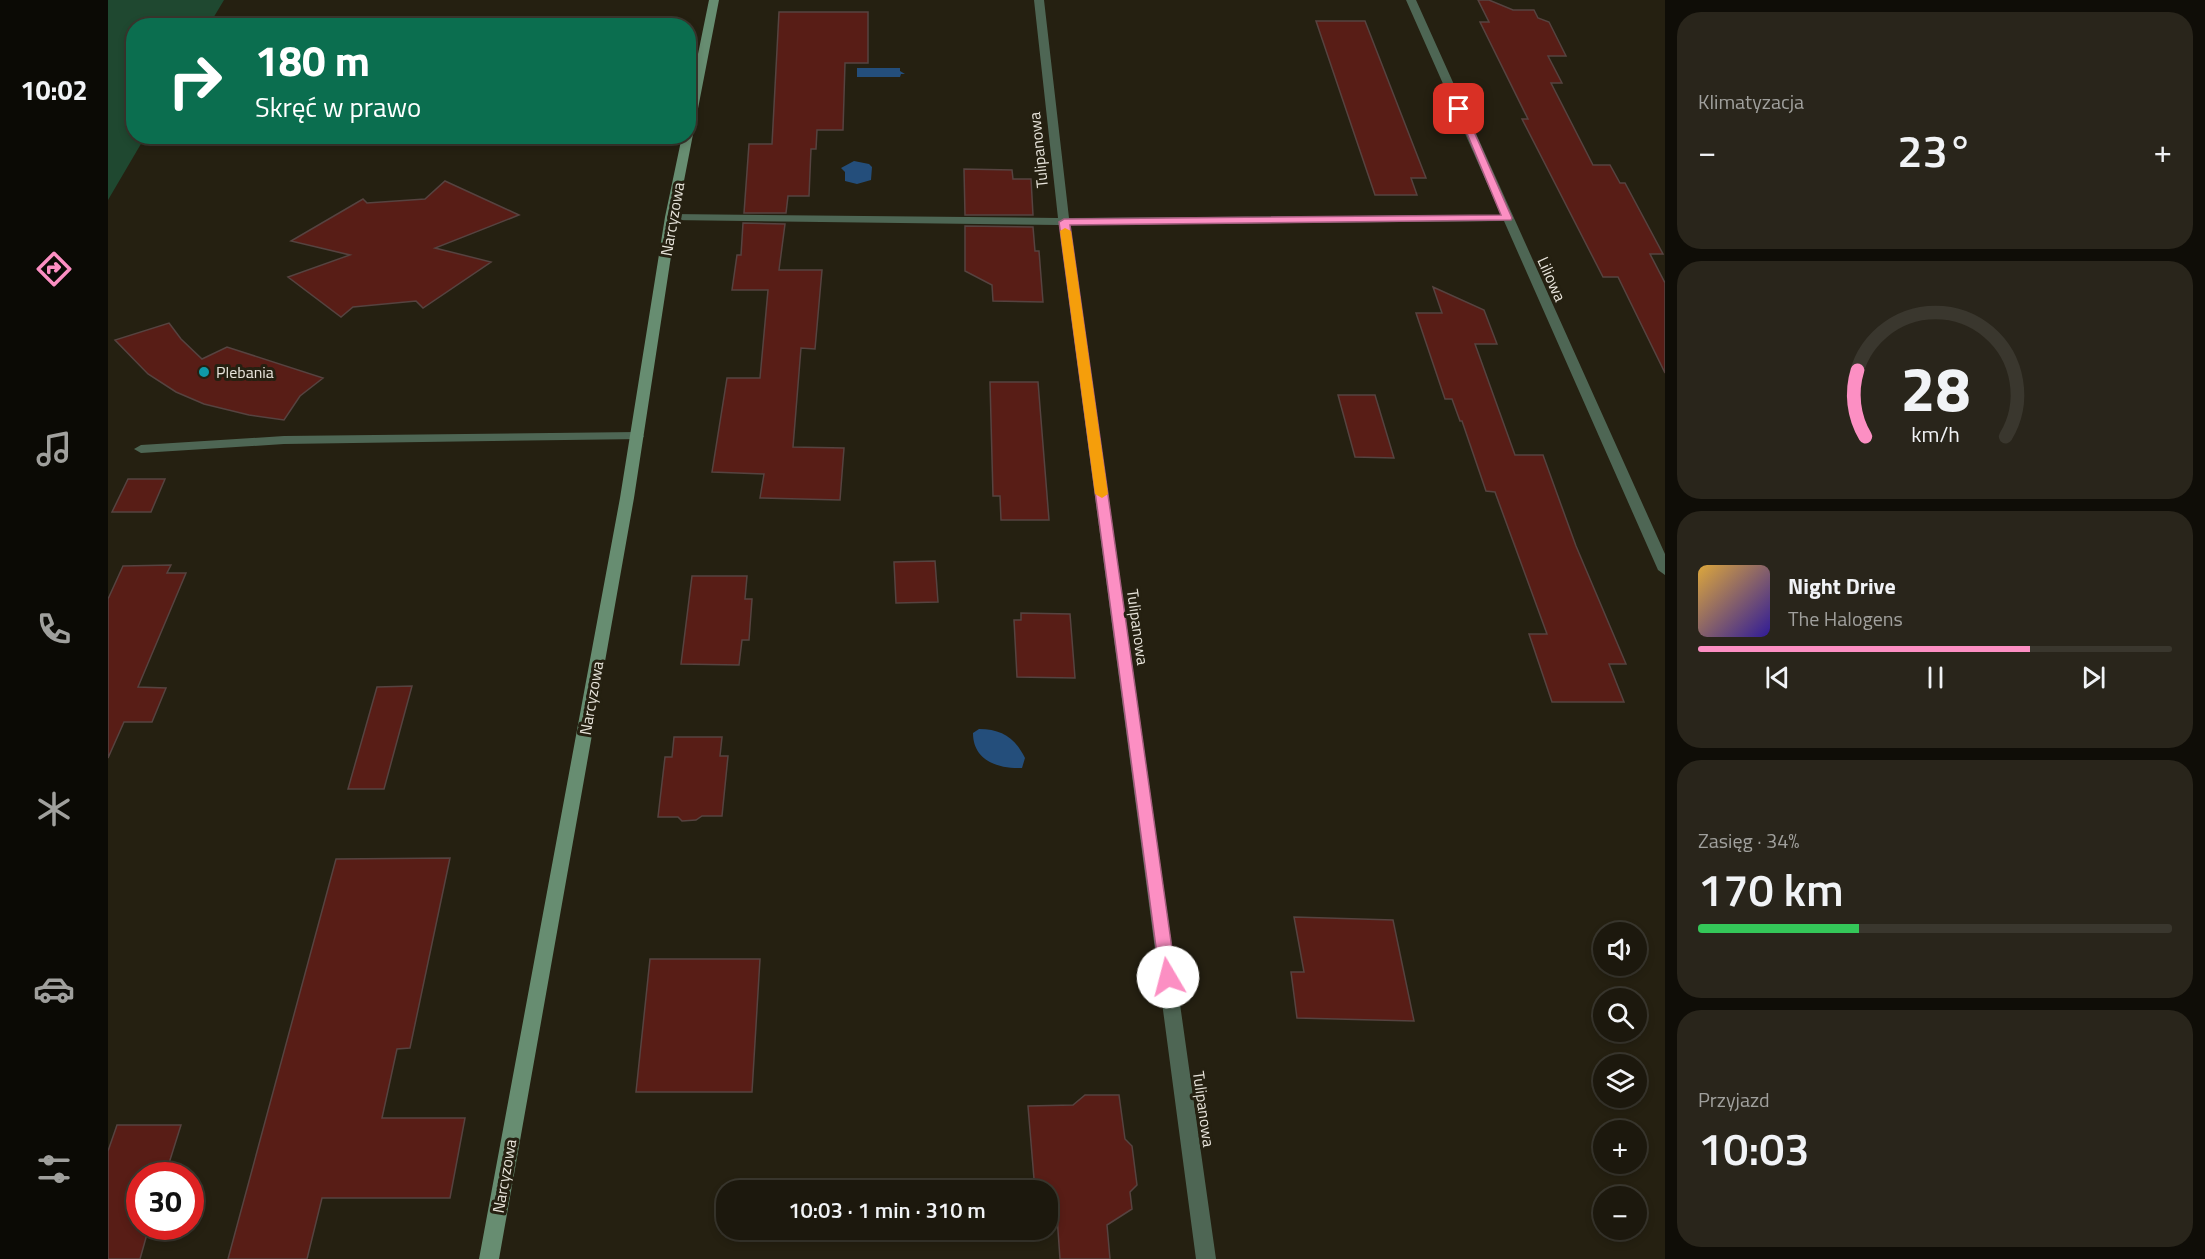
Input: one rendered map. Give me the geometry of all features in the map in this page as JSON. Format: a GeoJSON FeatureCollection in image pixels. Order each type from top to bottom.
{"type":"FeatureCollection","features":[{"type":"Feature","properties":{"kind":"street"},"geometry":{"type":"LineString","coordinates":[[696,91],[714,0]]}},
{"type":"Feature","properties":{"kind":"street","name":"Tulipanowa"},"geometry":{"type":"LineString","coordinates":[[1039,0],[1064,222],[1206,1259]]}},
{"type":"Feature","properties":{"kind":"street","name":"Liliowa"},"geometry":{"type":"LineString","coordinates":[[1411,0],[1665,570]]}},
{"type":"Feature","properties":{"kind":"street","name":"Narcyzowa"},"geometry":{"type":"LineString","coordinates":[[489,1259],[637,436],[671,217],[686,144]]}},
{"type":"Feature","properties":{"kind":"street"},"geometry":{"type":"LineString","coordinates":[[671,217],[1064,222],[1507,218]]}},
{"type":"Feature","properties":{"kind":"street"},"geometry":{"type":"LineString","coordinates":[[141,449],[284,440],[637,436]]}},
{"type":"Feature","properties":{"kind":"green space"},"geometry":{"type":"Polygon","coordinates":[[[108,0],[224,0],[213,18],[126,18],[126,144],[141,144],[108,200],[108,0]]]}},
{"type":"Feature","properties":{"kind":"water"},"geometry":{"type":"Polygon","coordinates":[[[857,68],[900,68],[900,71],[905,74],[901,74],[900,77],[857,77],[857,68]]]}},
{"type":"Feature","properties":{"kind":"water"},"geometry":{"type":"Polygon","coordinates":[[[854,161],[869,164],[872,167],[871,180],[857,184],[845,181],[845,172],[841,168],[854,161]]]}},
{"type":"Feature","properties":{"kind":"water"},"geometry":{"type":"Polygon","coordinates":[[[979,729],[1001,733],[1012,740],[1025,758],[1022,768],[996,765],[982,757],[974,743],[973,733],[979,729]]]}},
{"type":"Feature","properties":{"kind":"building"},"geometry":{"type":"Polygon","coordinates":[[[1478,0],[1489,0],[1513,10],[1534,10],[1538,18],[1549,22],[1566,56],[1548,56],[1562,83],[1551,83],[1593,165],[1610,165],[1620,183],[1625,183],[1663,254],[1650,254],[1665,283],[1665,373],[1618,277],[1603,277],[1522,119],[1528,119],[1480,22],[1489,22],[1478,0]]]}},
{"type":"Feature","properties":{"kind":"building"},"geometry":{"type":"Polygon","coordinates":[[[779,12],[868,12],[868,63],[845,63],[843,130],[817,130],[816,149],[811,149],[809,196],[788,196],[786,213],[744,213],[749,144],[772,144],[779,12]]]}},
{"type":"Feature","properties":{"kind":"building"},"geometry":{"type":"Polygon","coordinates":[[[1316,21],[1365,21],[1426,178],[1411,178],[1417,195],[1375,195],[1316,21]]]}},
{"type":"Feature","properties":{"kind":"building"},"geometry":{"type":"Polygon","coordinates":[[[964,169],[1012,170],[1013,179],[1031,179],[1033,215],[965,215],[964,169]]]}},
{"type":"Feature","properties":{"kind":"building"},"geometry":{"type":"Polygon","coordinates":[[[445,181],[519,215],[435,248],[491,262],[423,308],[416,301],[353,307],[341,317],[288,277],[350,255],[291,241],[363,199],[367,203],[425,199],[445,181]]]}},
{"type":"Feature","properties":{"kind":"building"},"geometry":{"type":"Polygon","coordinates":[[[743,223],[785,224],[779,270],[822,270],[815,349],[801,348],[793,447],[844,448],[840,500],[760,498],[764,474],[712,472],[727,378],[760,378],[768,290],[732,290],[737,255],[741,255],[743,223]]]}},
{"type":"Feature","properties":{"kind":"building"},"geometry":{"type":"Polygon","coordinates":[[[965,226],[1033,227],[1035,251],[1039,251],[1043,302],[993,301],[992,285],[965,271],[965,226]]]}},
{"type":"Feature","properties":{"kind":"building"},"geometry":{"type":"Polygon","coordinates":[[[1433,287],[1484,310],[1497,344],[1475,344],[1515,455],[1543,455],[1576,546],[1626,664],[1609,664],[1624,702],[1552,702],[1529,634],[1547,634],[1495,492],[1486,491],[1462,421],[1460,421],[1452,399],[1445,399],[1416,313],[1442,313],[1433,287]]]}},
{"type":"Feature","properties":{"kind":"building","name":"Plebania"},"geometry":{"type":"Polygon","coordinates":[[[169,323],[181,339],[202,359],[227,347],[323,378],[300,396],[284,420],[249,415],[204,404],[176,392],[148,374],[115,340],[169,323]]]}},
{"type":"Feature","properties":{"kind":"building"},"geometry":{"type":"Polygon","coordinates":[[[990,382],[1038,382],[1049,520],[1001,520],[1000,496],[993,496],[990,382]]]}},
{"type":"Feature","properties":{"kind":"building"},"geometry":{"type":"Polygon","coordinates":[[[1338,395],[1375,395],[1394,458],[1355,457],[1338,395]]]}},
{"type":"Feature","properties":{"kind":"building"},"geometry":{"type":"Polygon","coordinates":[[[128,479],[165,479],[151,512],[112,512],[128,479]]]}},
{"type":"Feature","properties":{"kind":"building"},"geometry":{"type":"Polygon","coordinates":[[[935,561],[938,602],[896,603],[894,562],[935,561]]]}},
{"type":"Feature","properties":{"kind":"building"},"geometry":{"type":"Polygon","coordinates":[[[171,565],[167,573],[186,573],[138,687],[166,688],[152,722],[124,722],[108,758],[108,599],[123,566],[171,565]]]}},
{"type":"Feature","properties":{"kind":"building"},"geometry":{"type":"Polygon","coordinates":[[[692,576],[747,576],[745,599],[752,599],[749,640],[742,640],[739,665],[681,664],[692,576]]]}},
{"type":"Feature","properties":{"kind":"building"},"geometry":{"type":"Polygon","coordinates":[[[1021,613],[1070,614],[1075,678],[1017,677],[1014,620],[1021,620],[1021,613]]]}},
{"type":"Feature","properties":{"kind":"building"},"geometry":{"type":"Polygon","coordinates":[[[412,686],[384,789],[348,789],[377,687],[412,686]]]}},
{"type":"Feature","properties":{"kind":"building"},"geometry":{"type":"Polygon","coordinates":[[[674,737],[722,737],[720,756],[728,756],[722,816],[702,816],[696,820],[682,821],[678,817],[658,817],[665,757],[672,757],[674,737]]]}},
{"type":"Feature","properties":{"kind":"building"},"geometry":{"type":"Polygon","coordinates":[[[450,858],[410,1048],[397,1049],[382,1118],[465,1118],[450,1198],[322,1198],[307,1259],[228,1259],[336,859],[450,858]]]}},
{"type":"Feature","properties":{"kind":"building"},"geometry":{"type":"Polygon","coordinates":[[[1294,917],[1393,920],[1414,1021],[1297,1018],[1291,972],[1304,972],[1294,917]]]}},
{"type":"Feature","properties":{"kind":"building"},"geometry":{"type":"Polygon","coordinates":[[[650,959],[760,959],[752,1092],[636,1092],[650,959]]]}},
{"type":"Feature","properties":{"kind":"building"},"geometry":{"type":"Polygon","coordinates":[[[1085,1095],[1119,1095],[1125,1139],[1132,1146],[1137,1185],[1130,1192],[1132,1209],[1107,1225],[1110,1259],[1060,1259],[1058,1180],[1034,1180],[1028,1106],[1073,1105],[1085,1095]]]}},
{"type":"Feature","properties":{"kind":"building"},"geometry":{"type":"Polygon","coordinates":[[[117,1125],[181,1125],[169,1162],[126,1162],[126,1240],[145,1240],[140,1259],[108,1259],[108,1151],[117,1125]]]}},
{"type":"Feature","properties":{"kind":"slow traffic"},"geometry":{"type":"LineString","coordinates":[[1065,231],[1102,494]]}},
{"type":"Feature","properties":{"kind":"place","name":"Plebania"},"geometry":{"type":"Point","coordinates":[204,372]}},
{"type":"Feature","properties":{"kind":"route"},"geometry":{"type":"LineString","coordinates":[[1168,977],[1064,222],[1507,218],[1459,109]]}}]}
